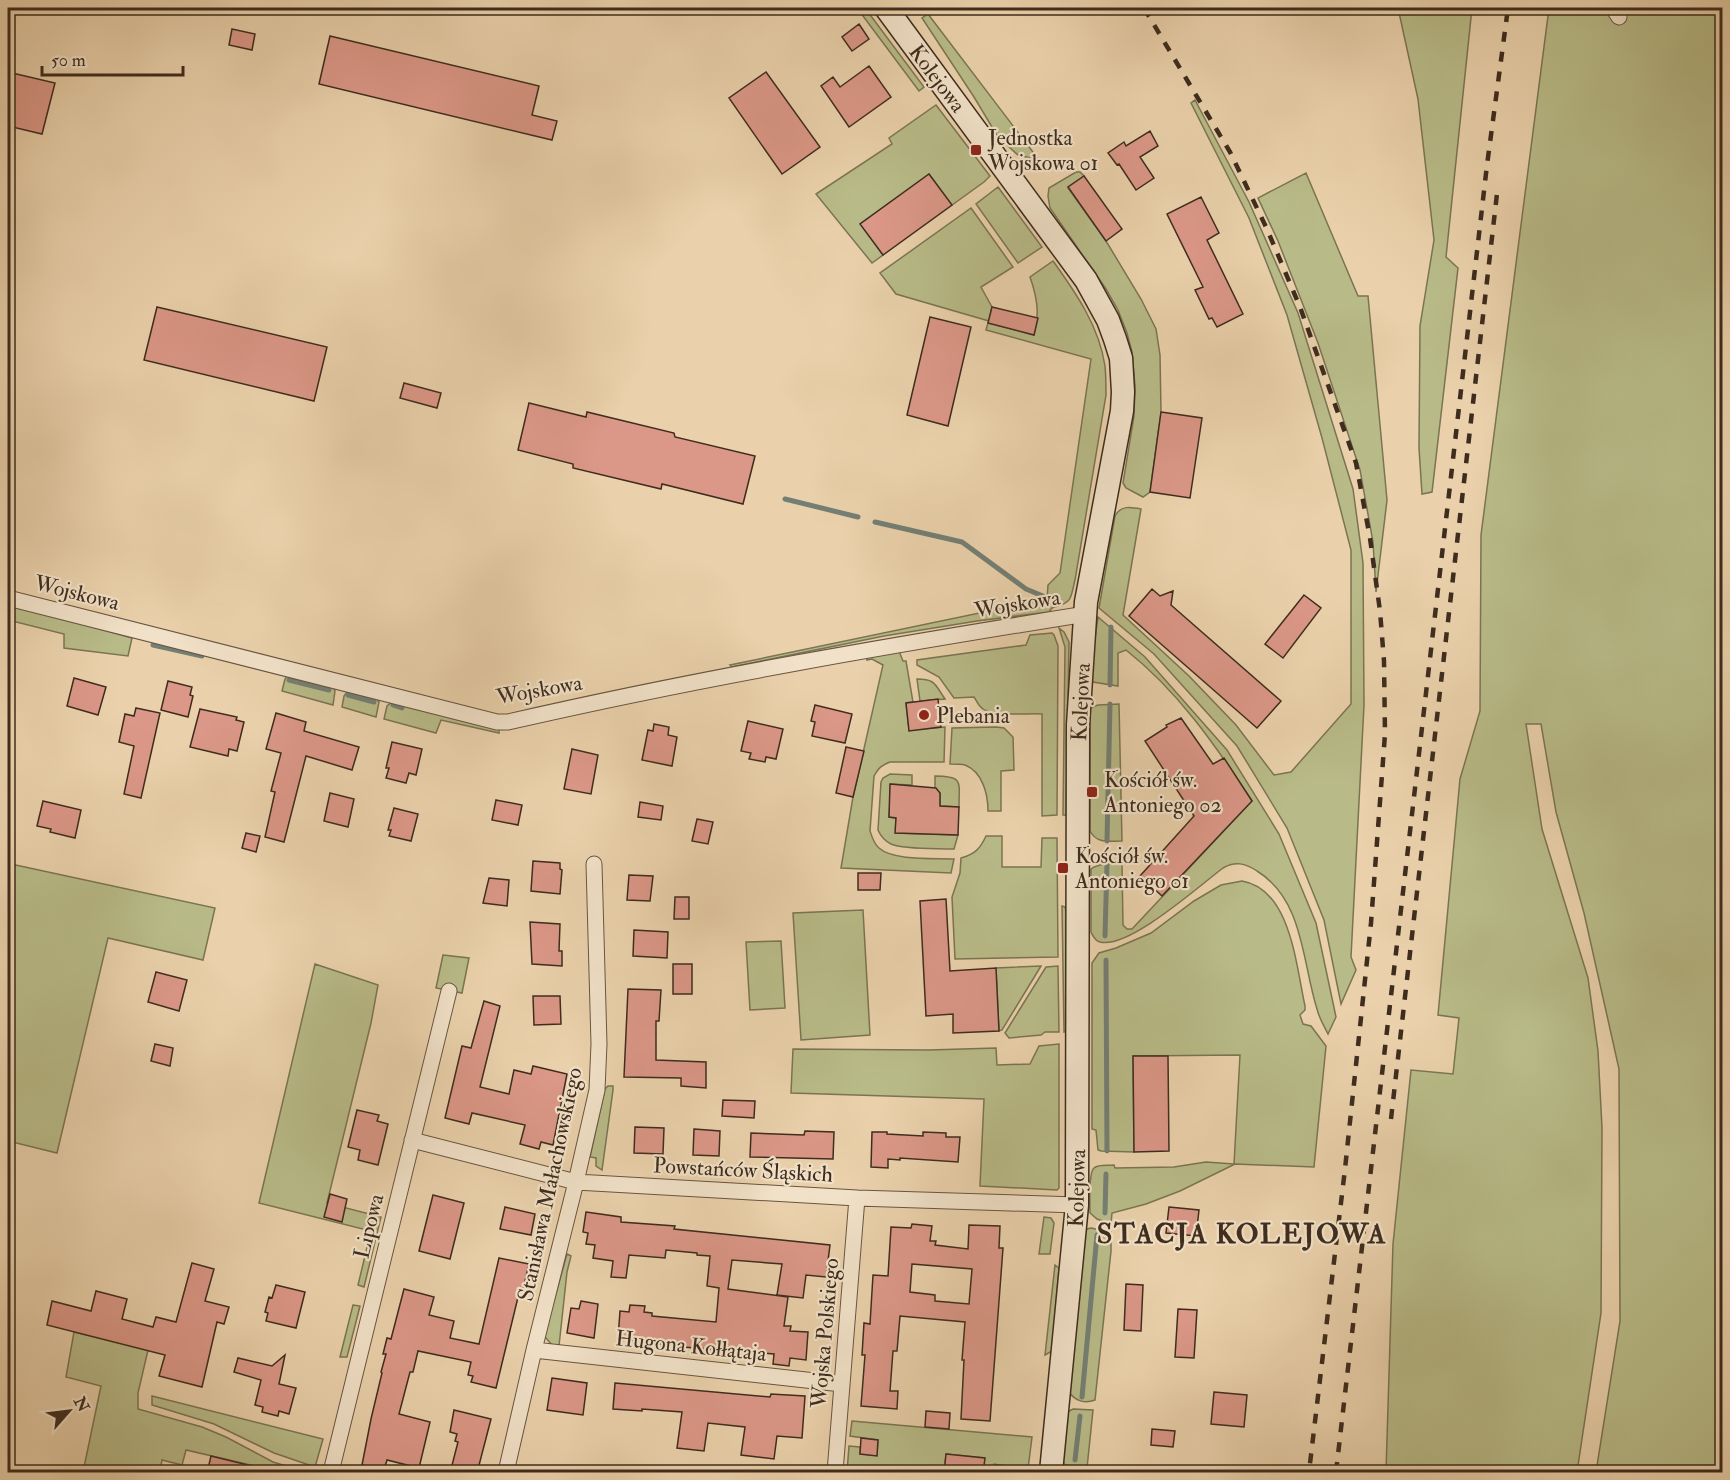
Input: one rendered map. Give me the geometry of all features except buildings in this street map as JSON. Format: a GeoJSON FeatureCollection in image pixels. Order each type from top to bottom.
{"type":"FeatureCollection","features":[{"type":"Feature","properties":{"kind":"street","name":"Kolejowa"},"geometry":{"type":"LineString","coordinates":[[886,8],[1086,280],[1116,339],[1123,374],[1122,411],[1086,614],[1078,724],[1077,1205],[1051,1473]]}},
{"type":"Feature","properties":{"kind":"street","name":"Wojskowa"},"geometry":{"type":"LineString","coordinates":[[8,598],[497,722],[508,722],[591,703],[811,660],[1086,614]]}},
{"type":"Feature","properties":{"kind":"street","name":"Stanisława Małachowskiego"},"geometry":{"type":"LineString","coordinates":[[506,1473],[597,1090],[599,1044],[594,864]]}},
{"type":"Feature","properties":{"kind":"street","name":"Lipowa"},"geometry":{"type":"LineString","coordinates":[[331,1473],[449,991]]}},
{"type":"Feature","properties":{"kind":"street","name":"Powstańców Śląskich"},"geometry":{"type":"LineString","coordinates":[[412,1140],[576,1182],[857,1198],[1077,1205]]}},
{"type":"Feature","properties":{"kind":"street","name":"Wojska Polskiego"},"geometry":{"type":"LineString","coordinates":[[835,1473],[857,1198]]}},
{"type":"Feature","properties":{"kind":"street","name":"Hugona Kołłątaja"},"geometry":{"type":"LineString","coordinates":[[534,1350],[842,1384]]}},
{"type":"Feature","properties":{"kind":"green space"},"geometry":{"type":"Polygon","coordinates":[[[857,8],[865,8],[924,87],[919,91],[857,8]]]}},
{"type":"Feature","properties":{"kind":"green space"},"geometry":{"type":"Polygon","coordinates":[[[1398,8],[1472,8],[1446,257],[1458,268],[1432,492],[1422,494],[1419,448],[1420,326],[1434,240],[1418,99],[1398,8]]]}},
{"type":"Feature","properties":{"kind":"green space"},"geometry":{"type":"Polygon","coordinates":[[[1549,8],[1722,8],[1722,1472],[1596,1472],[1620,1321],[1619,1069],[1584,913],[1556,812],[1541,724],[1526,724],[1542,829],[1588,978],[1598,1051],[1602,1128],[1601,1313],[1577,1472],[1386,1472],[1393,1244],[1411,1070],[1453,1074],[1459,1018],[1438,1015],[1460,779],[1480,711],[1481,535],[1549,8]]]}},
{"type":"Feature","properties":{"kind":"green space"},"geometry":{"type":"Polygon","coordinates":[[[928,14],[1039,160],[1018,155],[998,137],[922,18],[928,14]]]}},
{"type":"Feature","properties":{"kind":"green space"},"geometry":{"type":"Polygon","coordinates":[[[1195,100],[1249,202],[1298,313],[1353,489],[1363,563],[1364,705],[1351,957],[1356,970],[1341,1004],[1324,920],[1287,828],[1237,746],[1154,654],[1099,608],[1115,516],[1123,508],[1141,509],[1123,615],[1189,676],[1236,725],[1274,775],[1291,772],[1351,704],[1351,550],[1287,315],[1249,218],[1191,103],[1195,100]]]}},
{"type":"Feature","properties":{"kind":"green space"},"geometry":{"type":"Polygon","coordinates":[[[936,105],[990,176],[952,205],[929,174],[861,224],[883,255],[872,263],[816,194],[892,144],[889,138],[936,105]]]}},
{"type":"Feature","properties":{"kind":"green space"},"geometry":{"type":"Polygon","coordinates":[[[1076,172],[1084,176],[1068,188],[1106,241],[1156,329],[1160,355],[1161,412],[1150,492],[1143,497],[1126,488],[1123,483],[1134,416],[1135,386],[1132,352],[1127,333],[1106,289],[1050,208],[1049,188],[1076,172]]]}},
{"type":"Feature","properties":{"kind":"green space"},"geometry":{"type":"Polygon","coordinates":[[[1306,173],[1358,296],[1368,296],[1387,500],[1376,592],[1373,542],[1360,470],[1318,343],[1278,241],[1258,198],[1306,173]]]}},
{"type":"Feature","properties":{"kind":"green space"},"geometry":{"type":"Polygon","coordinates":[[[998,187],[1042,247],[1018,263],[976,204],[998,187]]]}},
{"type":"Feature","properties":{"kind":"green space"},"geometry":{"type":"Polygon","coordinates":[[[971,208],[1013,267],[981,287],[992,307],[989,321],[896,294],[880,273],[971,208]]]}},
{"type":"Feature","properties":{"kind":"green space"},"geometry":{"type":"Polygon","coordinates":[[[1053,261],[1092,324],[1102,351],[1106,373],[1106,395],[1075,580],[1067,602],[1052,608],[1049,612],[884,636],[732,667],[730,665],[1047,599],[1048,585],[1060,573],[1091,359],[986,330],[988,323],[1034,335],[1037,306],[1030,277],[1053,261]]]}},
{"type":"Feature","properties":{"kind":"green space"},"geometry":{"type":"Polygon","coordinates":[[[22,607],[132,638],[128,656],[64,648],[64,634],[8,620],[8,609],[22,607]]]}},
{"type":"Feature","properties":{"kind":"green space"},"geometry":{"type":"Polygon","coordinates":[[[1098,617],[1145,657],[1227,750],[1279,834],[1316,923],[1336,1017],[1328,1034],[1318,1012],[1293,915],[1284,898],[1272,883],[1248,866],[1236,864],[1223,868],[1163,914],[1128,936],[1113,942],[1100,942],[1091,932],[1091,869],[1102,864],[1122,864],[1123,925],[1127,929],[1132,929],[1252,801],[1195,720],[1163,683],[1126,650],[1118,653],[1118,686],[1093,682],[1090,674],[1098,617]]]}},
{"type":"Feature","properties":{"kind":"green space"},"geometry":{"type":"Polygon","coordinates":[[[1059,628],[1069,642],[1066,815],[1063,815],[1065,647],[1059,628]]]}},
{"type":"Feature","properties":{"kind":"green space"},"geometry":{"type":"Polygon","coordinates":[[[1052,633],[1058,646],[1057,815],[1042,816],[1042,714],[995,713],[981,708],[974,697],[954,698],[939,677],[917,665],[917,660],[1026,645],[1030,635],[1052,633]]]}},
{"type":"Feature","properties":{"kind":"green space"},"geometry":{"type":"Polygon","coordinates":[[[899,651],[903,661],[906,661],[913,702],[906,703],[909,730],[945,727],[944,762],[890,762],[881,767],[874,776],[870,831],[877,846],[894,855],[954,859],[951,873],[841,868],[853,797],[883,665],[872,659],[867,660],[867,654],[899,651]]]}},
{"type":"Feature","properties":{"kind":"green space"},"geometry":{"type":"Polygon","coordinates":[[[287,676],[333,687],[335,691],[333,705],[282,691],[287,676]]]}},
{"type":"Feature","properties":{"kind":"green space"},"geometry":{"type":"Polygon","coordinates":[[[917,679],[932,682],[945,699],[920,701],[917,679]]]}},
{"type":"Feature","properties":{"kind":"green space"},"geometry":{"type":"Polygon","coordinates":[[[347,692],[377,699],[379,702],[376,717],[342,707],[347,692]]]}},
{"type":"Feature","properties":{"kind":"green space"},"geometry":{"type":"Polygon","coordinates":[[[392,702],[499,729],[499,733],[441,720],[436,733],[384,719],[387,706],[392,702]]]}},
{"type":"Feature","properties":{"kind":"green space"},"geometry":{"type":"Polygon","coordinates":[[[1119,704],[1122,841],[1104,841],[1096,838],[1090,831],[1090,708],[1098,705],[1119,704]]]}},
{"type":"Feature","properties":{"kind":"green space"},"geometry":{"type":"Polygon","coordinates":[[[952,728],[1004,728],[1013,737],[1014,770],[1001,771],[1001,811],[988,811],[985,791],[976,773],[965,765],[950,764],[952,728]]]}},
{"type":"Feature","properties":{"kind":"green space"},"geometry":{"type":"Polygon","coordinates":[[[890,774],[912,775],[912,785],[891,784],[889,817],[896,818],[896,833],[958,835],[954,849],[897,846],[882,837],[878,830],[881,782],[890,774]]]}},
{"type":"Feature","properties":{"kind":"green space"},"geometry":{"type":"Polygon","coordinates":[[[935,776],[951,777],[958,782],[959,807],[940,806],[940,793],[935,788],[935,776]]]}},
{"type":"Feature","properties":{"kind":"green space"},"geometry":{"type":"Polygon","coordinates":[[[986,836],[1002,836],[1002,867],[1041,867],[1042,838],[1057,838],[1058,957],[955,959],[952,897],[960,873],[961,858],[976,850],[986,836]]]}},
{"type":"Feature","properties":{"kind":"green space"},"geometry":{"type":"Polygon","coordinates":[[[11,864],[215,908],[203,960],[108,938],[57,1153],[8,1141],[8,878],[11,864]]]}},
{"type":"Feature","properties":{"kind":"green space"},"geometry":{"type":"Polygon","coordinates":[[[1242,881],[1258,887],[1271,898],[1281,914],[1294,951],[1305,1006],[1305,1010],[1300,1015],[1303,1024],[1311,1026],[1326,1046],[1314,1167],[1235,1164],[1180,1191],[1146,1204],[1112,1213],[1111,1224],[1097,1219],[1090,1213],[1091,1176],[1096,1167],[1114,1165],[1115,1168],[1174,1167],[1206,1162],[1234,1164],[1240,1055],[1133,1056],[1134,1152],[1098,1150],[1096,1130],[1092,1129],[1092,963],[1099,953],[1151,933],[1194,901],[1221,885],[1242,881]]]}},
{"type":"Feature","properties":{"kind":"green space"},"geometry":{"type":"Polygon","coordinates":[[[1062,906],[1065,907],[1068,918],[1069,1031],[1064,1032],[1062,906]]]}},
{"type":"Feature","properties":{"kind":"green space"},"geometry":{"type":"Polygon","coordinates":[[[863,910],[870,1035],[801,1040],[793,913],[863,910]]]}},
{"type":"Feature","properties":{"kind":"green space"},"geometry":{"type":"Polygon","coordinates":[[[781,941],[785,1008],[750,1010],[746,942],[781,941]]]}},
{"type":"Feature","properties":{"kind":"green space"},"geometry":{"type":"Polygon","coordinates":[[[443,955],[469,958],[462,993],[436,988],[443,955]]]}},
{"type":"Feature","properties":{"kind":"green space"},"geometry":{"type":"Polygon","coordinates":[[[315,964],[378,985],[371,1023],[327,1203],[381,1217],[364,1287],[358,1285],[371,1231],[259,1203],[315,964]]]}},
{"type":"Feature","properties":{"kind":"green space"},"geometry":{"type":"Polygon","coordinates":[[[1041,966],[1002,1030],[999,1031],[996,968],[1041,966]]]}},
{"type":"Feature","properties":{"kind":"green space"},"geometry":{"type":"Polygon","coordinates":[[[1058,966],[1059,1032],[1009,1038],[1005,1033],[1046,967],[1058,966]]]}},
{"type":"Feature","properties":{"kind":"green space"},"geometry":{"type":"Polygon","coordinates":[[[1059,1044],[1059,1188],[1057,1190],[980,1186],[984,1099],[791,1093],[793,1049],[996,1048],[997,1065],[1030,1064],[1039,1046],[1059,1044]]]}},
{"type":"Feature","properties":{"kind":"green space"},"geometry":{"type":"Polygon","coordinates":[[[613,1086],[613,1090],[602,1170],[596,1166],[596,1158],[590,1157],[605,1089],[613,1086]]]}},
{"type":"Feature","properties":{"kind":"green space"},"geometry":{"type":"Polygon","coordinates":[[[1044,1217],[1051,1218],[1054,1223],[1050,1254],[1039,1254],[1044,1217]]]}},
{"type":"Feature","properties":{"kind":"green space"},"geometry":{"type":"Polygon","coordinates":[[[1091,1228],[1111,1232],[1111,1251],[1095,1400],[1084,1402],[1074,1398],[1069,1392],[1085,1233],[1091,1228]]]}},
{"type":"Feature","properties":{"kind":"green space"},"geometry":{"type":"Polygon","coordinates":[[[567,1254],[571,1256],[567,1272],[559,1346],[552,1345],[545,1337],[545,1333],[567,1254]]]}},
{"type":"Feature","properties":{"kind":"green space"},"geometry":{"type":"Polygon","coordinates":[[[1055,1265],[1059,1268],[1052,1351],[1045,1355],[1055,1265]]]}},
{"type":"Feature","properties":{"kind":"green space"},"geometry":{"type":"Polygon","coordinates":[[[353,1305],[360,1306],[347,1357],[340,1357],[353,1305]]]}},
{"type":"Feature","properties":{"kind":"green space"},"geometry":{"type":"Polygon","coordinates":[[[74,1332],[148,1350],[138,1393],[138,1409],[202,1427],[273,1462],[306,1472],[277,1472],[186,1450],[182,1465],[162,1460],[160,1472],[83,1472],[101,1386],[66,1377],[74,1332]]]}},
{"type":"Feature","properties":{"kind":"green space"},"geometry":{"type":"Polygon","coordinates":[[[152,1396],[323,1439],[315,1467],[274,1453],[214,1424],[152,1405],[152,1396]]]}},
{"type":"Feature","properties":{"kind":"green space"},"geometry":{"type":"Polygon","coordinates":[[[1073,1409],[1093,1410],[1087,1468],[1065,1465],[1062,1461],[1067,1415],[1073,1409]]]}},
{"type":"Feature","properties":{"kind":"green space"},"geometry":{"type":"Polygon","coordinates":[[[852,1421],[1032,1437],[1028,1469],[994,1464],[993,1472],[983,1472],[984,1458],[946,1454],[944,1472],[847,1472],[849,1446],[860,1447],[860,1454],[877,1455],[878,1440],[850,1436],[852,1421]]]}},
{"type":"Feature","properties":{"kind":"waterway"},"geometry":{"type":"LineString","coordinates":[[785,499],[858,517]]}},
{"type":"Feature","properties":{"kind":"waterway"},"geometry":{"type":"LineString","coordinates":[[875,522],[962,542],[1026,589],[1043,596]]}},
{"type":"Feature","properties":{"kind":"waterway"},"geometry":{"type":"LineString","coordinates":[[1110,685],[1111,627]]}},
{"type":"Feature","properties":{"kind":"waterway"},"geometry":{"type":"LineString","coordinates":[[153,645],[202,656]]}},
{"type":"Feature","properties":{"kind":"waterway"},"geometry":{"type":"LineString","coordinates":[[289,680],[329,690]]}},
{"type":"Feature","properties":{"kind":"waterway"},"geometry":{"type":"LineString","coordinates":[[348,695],[374,702]]}},
{"type":"Feature","properties":{"kind":"waterway"},"geometry":{"type":"LineString","coordinates":[[1107,841],[1110,704]]}},
{"type":"Feature","properties":{"kind":"waterway"},"geometry":{"type":"LineString","coordinates":[[393,705],[402,708]]}},
{"type":"Feature","properties":{"kind":"waterway"},"geometry":{"type":"LineString","coordinates":[[1105,936],[1107,864]]}},
{"type":"Feature","properties":{"kind":"waterway"},"geometry":{"type":"LineString","coordinates":[[1106,960],[1107,1151]]}},
{"type":"Feature","properties":{"kind":"waterway"},"geometry":{"type":"LineString","coordinates":[[1105,1213],[1106,1174]]}},
{"type":"Feature","properties":{"kind":"waterway"},"geometry":{"type":"LineString","coordinates":[[1082,1397],[1097,1235]]}},
{"type":"Feature","properties":{"kind":"waterway"},"geometry":{"type":"LineString","coordinates":[[1075,1460],[1080,1416]]}},
{"type":"Feature","properties":{"kind":"railway"},"geometry":{"type":"LineString","coordinates":[[1144,8],[1230,152],[1267,229],[1300,307],[1356,463],[1370,538],[1380,611],[1384,661],[1385,734],[1371,923],[1309,1472]]}},
{"type":"Feature","properties":{"kind":"railway"},"geometry":{"type":"LineString","coordinates":[[1336,1472],[1487,165],[1508,8]]}},
{"type":"Feature","properties":{"kind":"railway"},"geometry":{"type":"LineString","coordinates":[[1391,1119],[1498,185]]}},
{"type":"Feature","properties":{"kind":"place","name":"Jednostka Wojskowa 01"},"geometry":{"type":"Point","coordinates":[976,150]}},
{"type":"Feature","properties":{"kind":"place","name":"Plebania"},"geometry":{"type":"Point","coordinates":[924,715]}},
{"type":"Feature","properties":{"kind":"place","name":"Kościół św. Antoniego 02"},"geometry":{"type":"Point","coordinates":[1092,792]}},
{"type":"Feature","properties":{"kind":"place","name":"Kościół św. Antoniego 01"},"geometry":{"type":"Point","coordinates":[1063,868]}},
{"type":"Feature","properties":{"kind":"district","name":"STACJA KOLEJOWA"},"geometry":{"type":"Point","coordinates":[1242,1233]}}]}
